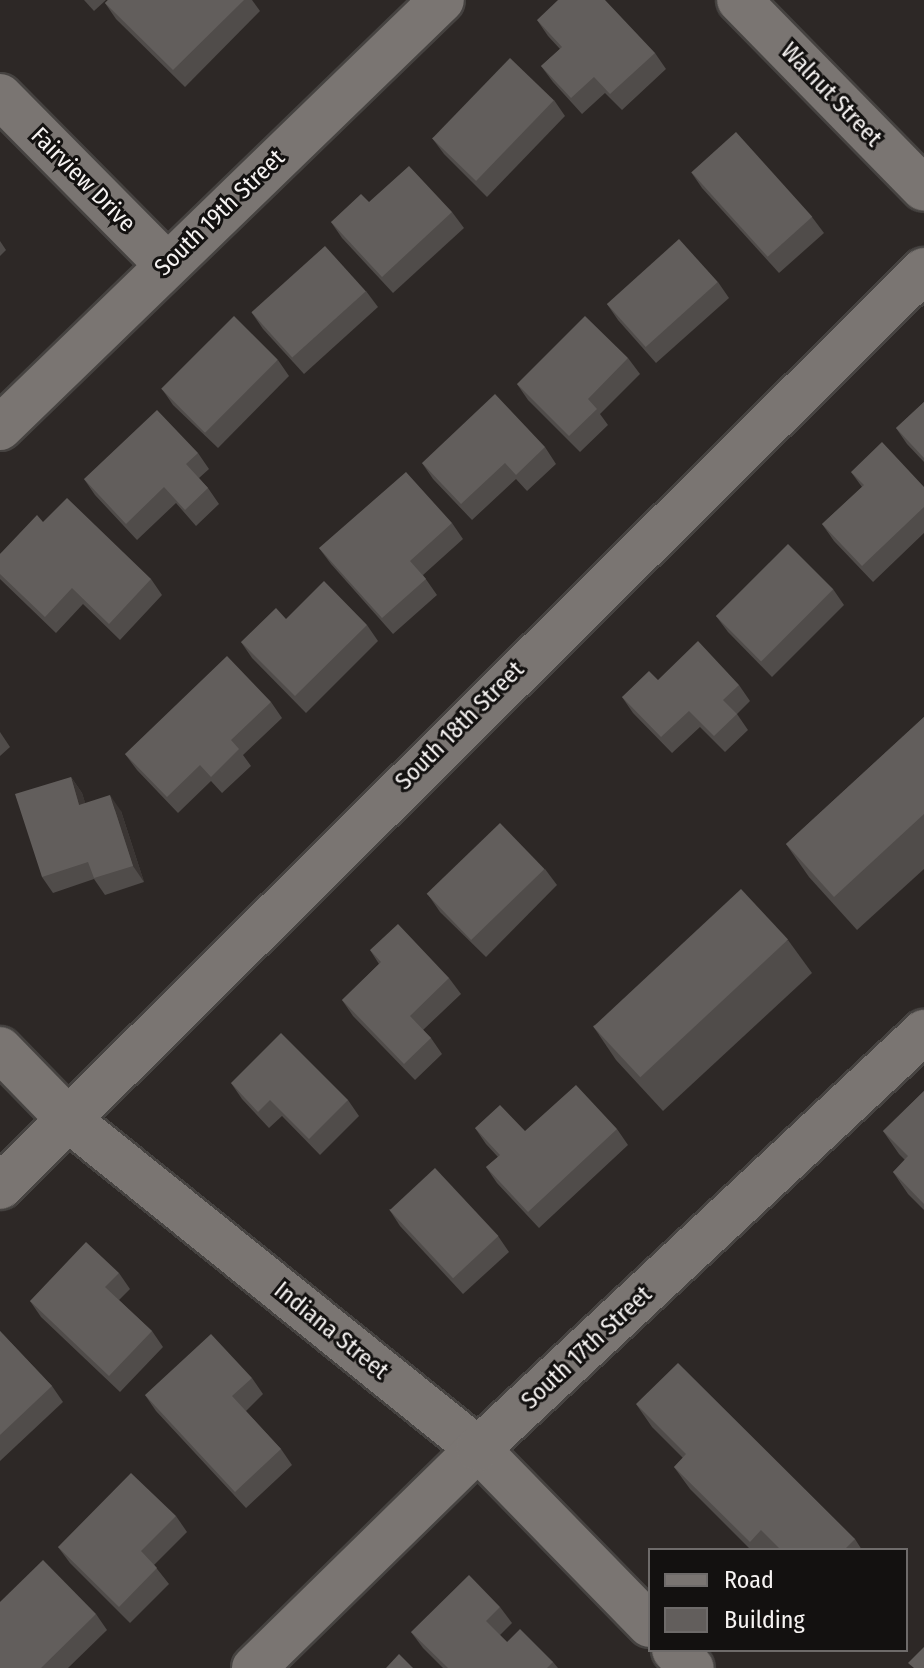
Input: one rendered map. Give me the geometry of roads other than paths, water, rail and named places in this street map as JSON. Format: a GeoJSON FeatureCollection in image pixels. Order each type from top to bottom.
{"type":"FeatureCollection","features":[{"type":"Feature","properties":{"kind":"street","name":"South 19th Street"},"geometry":{"type":"LineString","coordinates":[[0,428],[442,0]]}},
{"type":"Feature","properties":{"kind":"street","name":"Walnut Street"},"geometry":{"type":"LineString","coordinates":[[739,0],[924,189]]}},
{"type":"Feature","properties":{"kind":"street","name":"Fairview Drive"},"geometry":{"type":"LineString","coordinates":[[0,96],[166,264]]}},
{"type":"Feature","properties":{"kind":"street","name":"South 18th Street"},"geometry":{"type":"LineString","coordinates":[[0,1187],[924,270]]}},
{"type":"Feature","properties":{"kind":"street","name":"South 17th Street"},"geometry":{"type":"LineString","coordinates":[[254,1668],[478,1449],[924,1032]]}},
{"type":"Feature","properties":{"kind":"street","name":"Indiana Street"},"geometry":{"type":"LineString","coordinates":[[0,1049],[69,1120],[478,1449],[648,1623]]}},
{"type":"Feature","properties":{"kind":"street"},"geometry":{"type":"LineString","coordinates":[[676,1652],[692,1668]]}}]}
